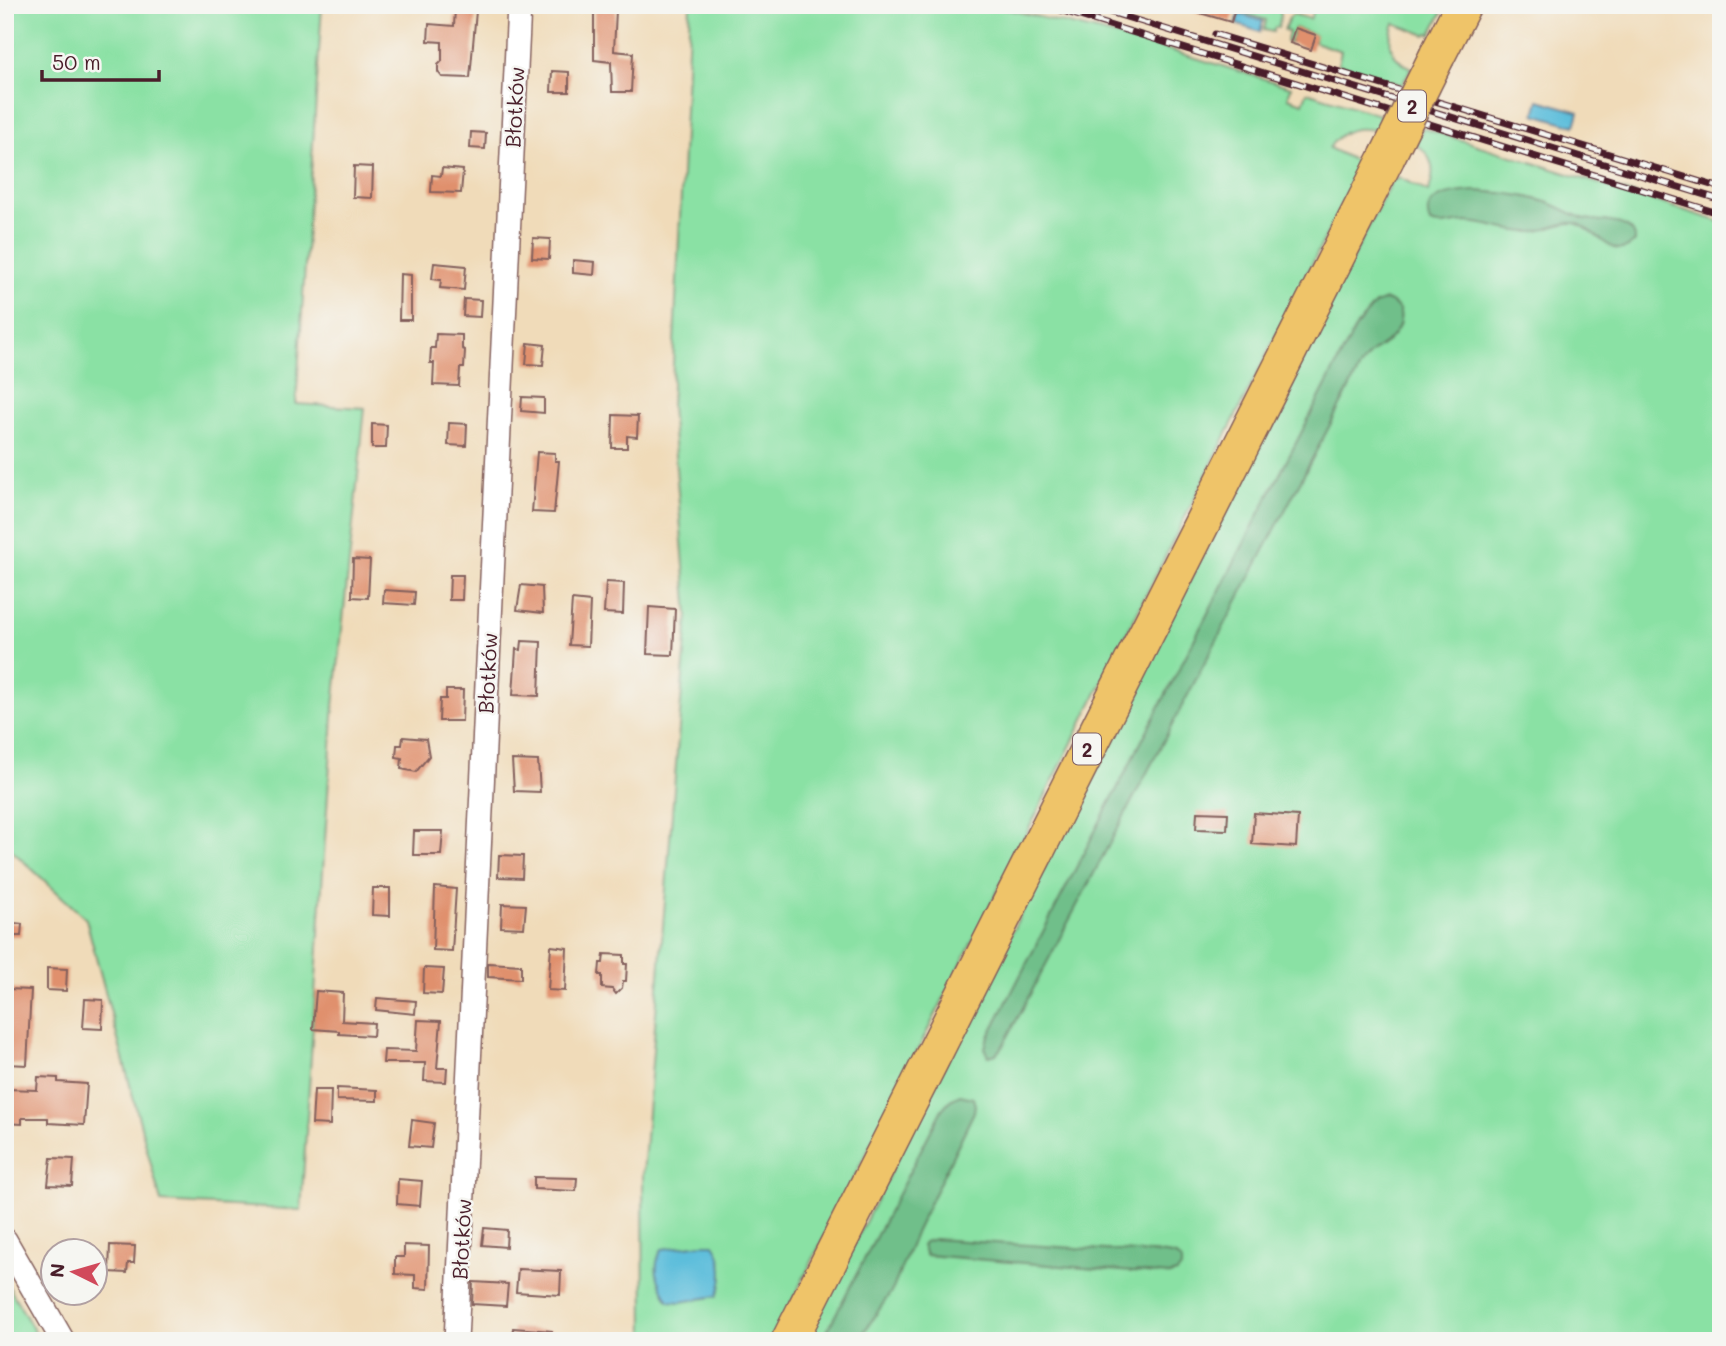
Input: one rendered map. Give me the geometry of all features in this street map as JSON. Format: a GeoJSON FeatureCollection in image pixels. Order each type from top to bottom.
{"type":"FeatureCollection","features":[{"type":"Feature","properties":{"kind":"highway","name":"2"},"geometry":{"type":"LineString","coordinates":[[789,1341],[1464,5]]}},
{"type":"Feature","properties":{"kind":"street","name":"Błotków"},"geometry":{"type":"LineString","coordinates":[[456,1341],[519,5]]}},
{"type":"Feature","properties":{"kind":"street"},"geometry":{"type":"LineString","coordinates":[[5,1240],[63,1341]]}},
{"type":"Feature","properties":{"kind":"green space"},"geometry":{"type":"Polygon","coordinates":[[[5,5],[322,5],[296,404],[365,408],[333,716],[301,1210],[161,1202],[86,919],[5,844],[5,5]]]}},
{"type":"Feature","properties":{"kind":"green space"},"geometry":{"type":"Polygon","coordinates":[[[690,5],[990,5],[1143,42],[1291,87],[1288,98],[1303,103],[1307,92],[1386,117],[1379,131],[1351,130],[1339,136],[1329,148],[1362,164],[772,1341],[644,1341],[643,1175],[688,615],[671,407],[690,5]]]}},
{"type":"Feature","properties":{"kind":"green space"},"geometry":{"type":"Polygon","coordinates":[[[1240,5],[1265,5],[1279,9],[1281,15],[1278,28],[1275,27],[1273,32],[1264,30],[1266,20],[1238,11],[1240,5]]]}},
{"type":"Feature","properties":{"kind":"green space"},"geometry":{"type":"Polygon","coordinates":[[[1294,5],[1446,5],[1431,34],[1426,35],[1394,23],[1390,37],[1392,50],[1399,60],[1411,68],[1402,85],[1338,64],[1341,51],[1314,42],[1315,35],[1295,28],[1290,43],[1286,42],[1289,32],[1284,30],[1289,18],[1293,14],[1310,19],[1313,11],[1294,5]]]}},
{"type":"Feature","properties":{"kind":"green space"},"geometry":{"type":"Polygon","coordinates":[[[1423,128],[1721,222],[1721,1341],[805,1341],[1393,178],[1397,180],[1398,177],[1428,192],[1432,165],[1426,153],[1415,144],[1423,128]]]}},
{"type":"Feature","properties":{"kind":"green space"},"geometry":{"type":"Polygon","coordinates":[[[1476,191],[1529,197],[1586,219],[1624,225],[1634,234],[1635,241],[1627,248],[1612,247],[1574,223],[1532,232],[1467,222],[1444,225],[1430,223],[1428,213],[1435,200],[1450,194],[1476,191]]]}},
{"type":"Feature","properties":{"kind":"green space"},"geometry":{"type":"Polygon","coordinates":[[[1385,300],[1400,312],[1400,323],[1394,335],[1370,354],[1360,368],[1003,1046],[996,1054],[989,1056],[985,1048],[987,1040],[1357,325],[1375,304],[1385,300]]]}},
{"type":"Feature","properties":{"kind":"green space"},"geometry":{"type":"Polygon","coordinates":[[[960,1095],[973,1098],[974,1112],[916,1231],[893,1289],[858,1341],[822,1341],[942,1109],[950,1100],[960,1095]]]}},
{"type":"Feature","properties":{"kind":"green space"},"geometry":{"type":"Polygon","coordinates":[[[934,1239],[1166,1254],[1176,1256],[1181,1261],[1181,1268],[1177,1273],[1169,1275],[926,1255],[922,1246],[924,1242],[934,1239]]]}},
{"type":"Feature","properties":{"kind":"green space"},"geometry":{"type":"Polygon","coordinates":[[[5,1280],[40,1341],[5,1341],[5,1280]]]}},
{"type":"Feature","properties":{"kind":"water"},"geometry":{"type":"Polygon","coordinates":[[[1239,14],[1263,21],[1260,32],[1236,24],[1239,14]]]}},
{"type":"Feature","properties":{"kind":"water"},"geometry":{"type":"Polygon","coordinates":[[[1539,100],[1579,112],[1575,126],[1535,114],[1539,100]]]}},
{"type":"Feature","properties":{"kind":"water"},"geometry":{"type":"Polygon","coordinates":[[[714,1244],[720,1256],[722,1277],[717,1296],[681,1302],[669,1301],[656,1269],[662,1249],[714,1244]]]}},
{"type":"Feature","properties":{"kind":"building"},"geometry":{"type":"Polygon","coordinates":[[[1187,5],[1236,5],[1231,22],[1186,9],[1187,5]]]}},
{"type":"Feature","properties":{"kind":"building"},"geometry":{"type":"Polygon","coordinates":[[[455,9],[476,11],[470,78],[442,77],[438,72],[438,65],[442,61],[442,42],[428,41],[429,24],[454,26],[455,9]]]}},
{"type":"Feature","properties":{"kind":"building"},"geometry":{"type":"Polygon","coordinates":[[[594,9],[616,10],[614,51],[633,53],[631,92],[612,92],[611,62],[594,60],[594,9]]]}},
{"type":"Feature","properties":{"kind":"building"},"geometry":{"type":"Polygon","coordinates":[[[1295,28],[1316,35],[1311,50],[1290,43],[1295,28]]]}},
{"type":"Feature","properties":{"kind":"building"},"geometry":{"type":"Polygon","coordinates":[[[552,71],[569,72],[569,92],[551,92],[552,71]]]}},
{"type":"Feature","properties":{"kind":"building"},"geometry":{"type":"Polygon","coordinates":[[[471,132],[486,133],[485,149],[470,148],[471,132]]]}},
{"type":"Feature","properties":{"kind":"building"},"geometry":{"type":"Polygon","coordinates":[[[354,166],[373,167],[372,198],[353,197],[354,166]]]}},
{"type":"Feature","properties":{"kind":"building"},"geometry":{"type":"Polygon","coordinates":[[[442,168],[463,170],[461,193],[431,192],[432,175],[441,176],[442,168]]]}},
{"type":"Feature","properties":{"kind":"building"},"geometry":{"type":"Polygon","coordinates":[[[533,238],[550,239],[549,259],[532,258],[533,238]]]}},
{"type":"Feature","properties":{"kind":"building"},"geometry":{"type":"Polygon","coordinates":[[[573,260],[595,262],[594,275],[573,273],[573,260]]]}},
{"type":"Feature","properties":{"kind":"building"},"geometry":{"type":"Polygon","coordinates":[[[434,263],[466,266],[464,290],[440,288],[441,280],[432,279],[434,263]]]}},
{"type":"Feature","properties":{"kind":"building"},"geometry":{"type":"Polygon","coordinates":[[[400,274],[411,275],[411,320],[399,320],[400,274]]]}},
{"type":"Feature","properties":{"kind":"building"},"geometry":{"type":"Polygon","coordinates":[[[464,299],[481,300],[480,317],[463,316],[464,299]]]}},
{"type":"Feature","properties":{"kind":"building"},"geometry":{"type":"Polygon","coordinates":[[[436,334],[462,335],[464,368],[460,368],[459,386],[433,385],[434,363],[430,363],[436,334]]]}},
{"type":"Feature","properties":{"kind":"building"},"geometry":{"type":"Polygon","coordinates":[[[528,343],[545,345],[543,365],[526,364],[528,343]]]}},
{"type":"Feature","properties":{"kind":"building"},"geometry":{"type":"Polygon","coordinates":[[[522,397],[544,398],[544,413],[521,411],[522,397]]]}},
{"type":"Feature","properties":{"kind":"building"},"geometry":{"type":"Polygon","coordinates":[[[613,415],[638,416],[637,437],[627,436],[627,448],[612,448],[613,415]]]}},
{"type":"Feature","properties":{"kind":"building"},"geometry":{"type":"Polygon","coordinates":[[[449,423],[467,424],[466,446],[448,445],[449,423]]]}},
{"type":"Feature","properties":{"kind":"building"},"geometry":{"type":"Polygon","coordinates":[[[372,424],[387,425],[386,448],[372,448],[372,424]]]}},
{"type":"Feature","properties":{"kind":"building"},"geometry":{"type":"Polygon","coordinates":[[[537,452],[555,453],[555,461],[559,461],[554,513],[532,512],[537,452]]]}},
{"type":"Feature","properties":{"kind":"building"},"geometry":{"type":"Polygon","coordinates":[[[353,559],[370,560],[368,598],[352,597],[353,559]]]}},
{"type":"Feature","properties":{"kind":"building"},"geometry":{"type":"Polygon","coordinates":[[[450,575],[463,575],[462,600],[449,600],[450,575]]]}},
{"type":"Feature","properties":{"kind":"building"},"geometry":{"type":"Polygon","coordinates":[[[606,582],[624,583],[623,614],[604,613],[606,582]]]}},
{"type":"Feature","properties":{"kind":"building"},"geometry":{"type":"Polygon","coordinates":[[[521,585],[542,587],[543,613],[517,610],[521,585]]]}},
{"type":"Feature","properties":{"kind":"building"},"geometry":{"type":"Polygon","coordinates":[[[384,590],[415,592],[414,605],[383,603],[384,590]]]}},
{"type":"Feature","properties":{"kind":"building"},"geometry":{"type":"Polygon","coordinates":[[[572,600],[590,602],[588,646],[569,645],[572,600]]]}},
{"type":"Feature","properties":{"kind":"building"},"geometry":{"type":"Polygon","coordinates":[[[649,607],[675,609],[673,655],[647,654],[649,607]]]}},
{"type":"Feature","properties":{"kind":"building"},"geometry":{"type":"Polygon","coordinates":[[[522,641],[541,642],[539,696],[513,695],[516,649],[521,650],[522,641]]]}},
{"type":"Feature","properties":{"kind":"building"},"geometry":{"type":"Polygon","coordinates":[[[446,690],[463,690],[462,721],[439,721],[440,699],[446,699],[446,690]]]}},
{"type":"Feature","properties":{"kind":"building"},"geometry":{"type":"Polygon","coordinates":[[[403,737],[426,739],[429,756],[416,772],[401,769],[402,758],[396,757],[397,745],[402,745],[403,737]]]}},
{"type":"Feature","properties":{"kind":"building"},"geometry":{"type":"Polygon","coordinates":[[[512,760],[538,761],[540,792],[514,791],[512,760]]]}},
{"type":"Feature","properties":{"kind":"building"},"geometry":{"type":"Polygon","coordinates":[[[1197,812],[1228,813],[1227,830],[1196,829],[1197,812]]]}},
{"type":"Feature","properties":{"kind":"building"},"geometry":{"type":"Polygon","coordinates":[[[1254,813],[1298,816],[1296,847],[1252,844],[1254,813]]]}},
{"type":"Feature","properties":{"kind":"building"},"geometry":{"type":"Polygon","coordinates":[[[414,831],[443,831],[441,855],[413,855],[414,831]]]}},
{"type":"Feature","properties":{"kind":"building"},"geometry":{"type":"Polygon","coordinates":[[[499,855],[523,856],[522,878],[498,877],[499,855]]]}},
{"type":"Feature","properties":{"kind":"building"},"geometry":{"type":"Polygon","coordinates":[[[435,887],[456,889],[452,951],[433,950],[435,887]]]}},
{"type":"Feature","properties":{"kind":"building"},"geometry":{"type":"Polygon","coordinates":[[[373,888],[390,888],[390,916],[372,915],[373,888]]]}},
{"type":"Feature","properties":{"kind":"building"},"geometry":{"type":"Polygon","coordinates":[[[502,904],[526,905],[524,928],[501,927],[502,904]]]}},
{"type":"Feature","properties":{"kind":"building"},"geometry":{"type":"Polygon","coordinates":[[[5,922],[22,924],[21,936],[5,936],[5,922]]]}},
{"type":"Feature","properties":{"kind":"building"},"geometry":{"type":"Polygon","coordinates":[[[551,946],[567,948],[565,991],[548,990],[551,946]]]}},
{"type":"Feature","properties":{"kind":"building"},"geometry":{"type":"Polygon","coordinates":[[[604,954],[624,955],[624,964],[627,964],[626,981],[623,981],[622,988],[616,994],[612,989],[602,988],[602,975],[599,975],[604,954]]]}},
{"type":"Feature","properties":{"kind":"building"},"geometry":{"type":"Polygon","coordinates":[[[488,963],[521,965],[521,979],[488,977],[488,963]]]}},
{"type":"Feature","properties":{"kind":"building"},"geometry":{"type":"Polygon","coordinates":[[[47,968],[67,969],[66,991],[47,990],[47,968]]]}},
{"type":"Feature","properties":{"kind":"building"},"geometry":{"type":"Polygon","coordinates":[[[424,968],[444,969],[442,994],[423,993],[424,968]]]}},
{"type":"Feature","properties":{"kind":"building"},"geometry":{"type":"Polygon","coordinates":[[[8,989],[31,990],[27,1065],[7,1064],[8,989]]]}},
{"type":"Feature","properties":{"kind":"building"},"geometry":{"type":"Polygon","coordinates":[[[316,991],[343,993],[342,1021],[374,1023],[373,1036],[313,1029],[316,991]]]}},
{"type":"Feature","properties":{"kind":"building"},"geometry":{"type":"Polygon","coordinates":[[[377,998],[416,1001],[415,1014],[376,1010],[377,998]]]}},
{"type":"Feature","properties":{"kind":"building"},"geometry":{"type":"Polygon","coordinates":[[[85,999],[103,1000],[102,1029],[83,1028],[85,999]]]}},
{"type":"Feature","properties":{"kind":"building"},"geometry":{"type":"Polygon","coordinates":[[[418,1020],[441,1021],[437,1068],[447,1068],[446,1082],[424,1081],[425,1063],[383,1063],[384,1050],[416,1051],[418,1020]]]}},
{"type":"Feature","properties":{"kind":"building"},"geometry":{"type":"Polygon","coordinates":[[[38,1077],[58,1078],[58,1082],[87,1084],[84,1125],[48,1123],[48,1118],[22,1118],[22,1124],[5,1123],[5,1089],[37,1090],[38,1077]]]}},
{"type":"Feature","properties":{"kind":"building"},"geometry":{"type":"Polygon","coordinates":[[[337,1088],[377,1090],[377,1101],[337,1100],[337,1088]]]}},
{"type":"Feature","properties":{"kind":"building"},"geometry":{"type":"Polygon","coordinates":[[[314,1090],[331,1090],[330,1125],[312,1124],[314,1090]]]}},
{"type":"Feature","properties":{"kind":"building"},"geometry":{"type":"Polygon","coordinates":[[[412,1120],[434,1123],[431,1148],[409,1146],[412,1120]]]}},
{"type":"Feature","properties":{"kind":"building"},"geometry":{"type":"Polygon","coordinates":[[[51,1158],[74,1159],[72,1186],[48,1185],[51,1158]]]}},
{"type":"Feature","properties":{"kind":"building"},"geometry":{"type":"Polygon","coordinates":[[[534,1177],[577,1178],[576,1191],[534,1189],[534,1177]]]}},
{"type":"Feature","properties":{"kind":"building"},"geometry":{"type":"Polygon","coordinates":[[[398,1179],[422,1181],[420,1206],[397,1204],[398,1179]]]}},
{"type":"Feature","properties":{"kind":"building"},"geometry":{"type":"Polygon","coordinates":[[[484,1228],[507,1230],[506,1247],[482,1245],[484,1228]]]}},
{"type":"Feature","properties":{"kind":"building"},"geometry":{"type":"Polygon","coordinates":[[[110,1245],[135,1246],[134,1263],[128,1263],[127,1273],[109,1272],[110,1245]]]}},
{"type":"Feature","properties":{"kind":"building"},"geometry":{"type":"Polygon","coordinates":[[[404,1245],[429,1246],[428,1289],[415,1288],[415,1275],[395,1274],[395,1257],[404,1257],[404,1245]]]}},
{"type":"Feature","properties":{"kind":"building"},"geometry":{"type":"Polygon","coordinates":[[[518,1269],[561,1271],[560,1295],[516,1292],[518,1269]]]}},
{"type":"Feature","properties":{"kind":"building"},"geometry":{"type":"Polygon","coordinates":[[[473,1282],[508,1284],[506,1306],[472,1304],[473,1282]]]}},
{"type":"Feature","properties":{"kind":"building"},"geometry":{"type":"Polygon","coordinates":[[[513,1328],[552,1331],[552,1341],[512,1341],[513,1328]]]}},
{"type":"Feature","properties":{"kind":"railway"},"geometry":{"type":"LineString","coordinates":[[1044,5],[1721,214]]}},
{"type":"Feature","properties":{"kind":"railway"},"geometry":{"type":"LineString","coordinates":[[1087,5],[1721,200]]}},
{"type":"Feature","properties":{"kind":"railway"},"geometry":{"type":"LineString","coordinates":[[1215,34],[1721,188]]}}]}
